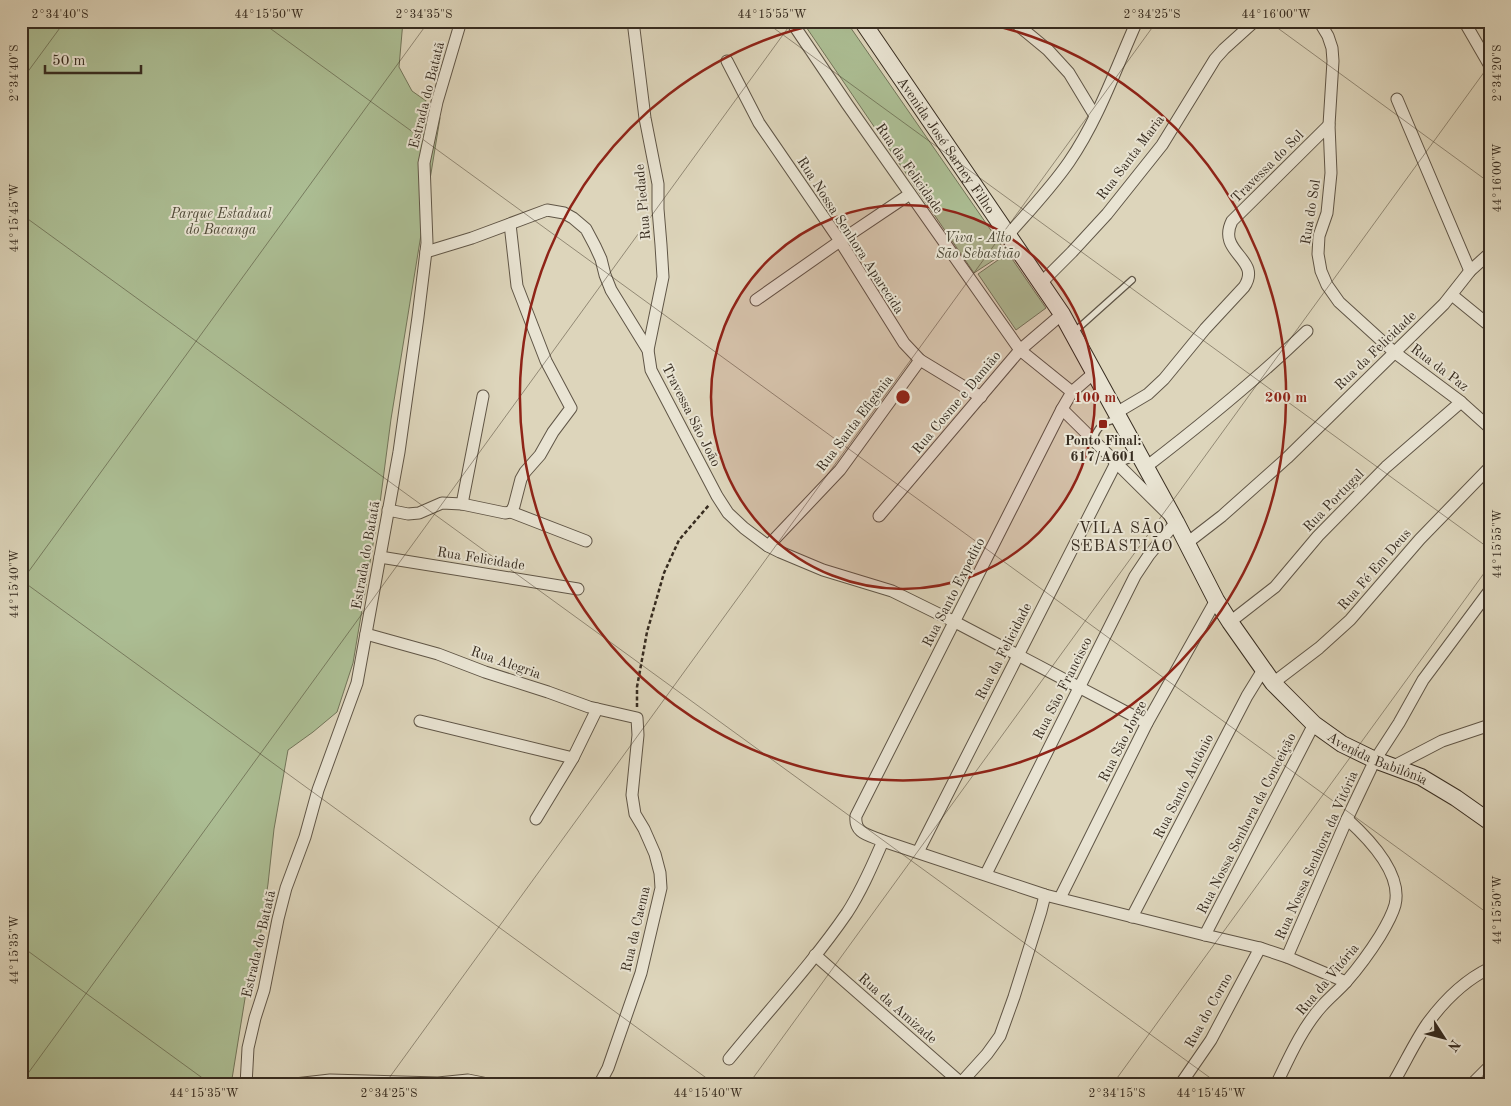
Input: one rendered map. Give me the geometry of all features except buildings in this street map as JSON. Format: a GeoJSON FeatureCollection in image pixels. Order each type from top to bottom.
{"type":"FeatureCollection","features":[{"type":"Feature","properties":{"kind":"main road","name":"Avenida José Sarney Filho"},"geometry":{"type":"LineString","coordinates":[[862,21],[1062,314],[1176,522],[1216,600],[1268,677]]}},
{"type":"Feature","properties":{"kind":"main road","name":"Avenida Babilônia"},"geometry":{"type":"LineString","coordinates":[[1268,677],[1314,724],[1342,744],[1375,760],[1421,777],[1490,822]]}},
{"type":"Feature","properties":{"kind":"street","name":"Estrada do Batatã"},"geometry":{"type":"LineString","coordinates":[[246,1085],[248,1048],[264,990],[286,888],[305,837],[318,790],[356,683],[366,634],[406,411],[428,243],[424,163],[437,102],[461,21]]}},
{"type":"Feature","properties":{"kind":"street","name":"Rua Piedade"},"geometry":{"type":"LineString","coordinates":[[633,21],[645,118],[658,184],[663,277],[648,350]]}},
{"type":"Feature","properties":{"kind":"street","name":"Rua da Felicidade"},"geometry":{"type":"LineString","coordinates":[[790,21],[1020,350],[1072,392]]}},
{"type":"Feature","properties":{"kind":"street"},"geometry":{"type":"LineString","coordinates":[[1013,21],[1048,50],[1069,74],[1095,116]]}},
{"type":"Feature","properties":{"kind":"street"},"geometry":{"type":"LineString","coordinates":[[1008,235],[1045,194],[1070,161],[1095,116],[1137,21]]}},
{"type":"Feature","properties":{"kind":"street","name":"Rua Santa Maria"},"geometry":{"type":"LineString","coordinates":[[1041,283],[1112,208],[1162,144],[1215,59],[1255,21]]}},
{"type":"Feature","properties":{"kind":"street","name":"Rua do Sol"},"geometry":{"type":"LineString","coordinates":[[1319,21],[1328,36],[1332,48],[1334,76],[1329,125],[1331,173],[1327,213],[1319,236],[1318,254],[1321,271],[1327,285],[1340,302],[1394,352]]}},
{"type":"Feature","properties":{"kind":"street"},"geometry":{"type":"LineString","coordinates":[[1464,21],[1490,66]]}},
{"type":"Feature","properties":{"kind":"street","name":"Rua Nossa Senhora Aparecida"},"geometry":{"type":"LineString","coordinates":[[727,61],[759,123],[840,241],[900,337],[920,360],[981,397]]}},
{"type":"Feature","properties":{"kind":"street"},"geometry":{"type":"LineString","coordinates":[[1397,99],[1470,271]]}},
{"type":"Feature","properties":{"kind":"street","name":"Travessa do Sol"},"geometry":{"type":"LineString","coordinates":[[1118,416],[1148,394],[1164,379],[1248,281],[1247,268],[1243,259],[1232,248],[1228,239],[1228,230],[1232,221],[1329,125]]}},
{"type":"Feature","properties":{"kind":"street"},"geometry":{"type":"LineString","coordinates":[[756,300],[910,194]]}},
{"type":"Feature","properties":{"kind":"street","name":"Travessa São João"},"geometry":{"type":"LineString","coordinates":[[426,252],[472,238],[546,210],[564,213],[574,218],[586,229],[601,259],[611,290],[648,350],[650,370],[717,496],[728,513],[744,528],[768,546],[780,552],[824,570],[892,591],[955,622]]}},
{"type":"Feature","properties":{"kind":"street"},"geometry":{"type":"LineString","coordinates":[[510,224],[517,286],[546,361],[571,408],[553,432],[540,455],[525,472],[511,512]]}},
{"type":"Feature","properties":{"kind":"street","name":"Rua da Felicidade"},"geometry":{"type":"LineString","coordinates":[[1187,544],[1222,516],[1287,458],[1452,295],[1470,271],[1490,253]]}},
{"type":"Feature","properties":{"kind":"street"},"geometry":{"type":"LineString","coordinates":[[1452,295],[1490,326]]}},
{"type":"Feature","properties":{"kind":"street","name":"Rua Cosme e Damião"},"geometry":{"type":"LineString","coordinates":[[879,516],[1020,350],[1062,314]]}},
{"type":"Feature","properties":{"kind":"street"},"geometry":{"type":"LineString","coordinates":[[1146,467],[1204,422],[1307,331]]}},
{"type":"Feature","properties":{"kind":"street","name":"Rua da Paz"},"geometry":{"type":"LineString","coordinates":[[1394,352],[1461,402],[1490,428]]}},
{"type":"Feature","properties":{"kind":"street","name":"Rua Santa Efigênia"},"geometry":{"type":"LineString","coordinates":[[768,546],[840,470],[920,360]]}},
{"type":"Feature","properties":{"kind":"street","name":"Rua Santo Expedito"},"geometry":{"type":"LineString","coordinates":[[883,841],[861,832],[855,823],[856,816],[1062,409],[1072,392],[1094,373]]}},
{"type":"Feature","properties":{"kind":"street"},"geometry":{"type":"LineString","coordinates":[[462,504],[482,396]]}},
{"type":"Feature","properties":{"kind":"street","name":"Rua Portugal"},"geometry":{"type":"LineString","coordinates":[[1230,622],[1275,587],[1318,536],[1386,467],[1461,402]]}},
{"type":"Feature","properties":{"kind":"street"},"geometry":{"type":"LineString","coordinates":[[1062,409],[1176,522]]}},
{"type":"Feature","properties":{"kind":"street","name":"Rua da Felicidade"},"geometry":{"type":"LineString","coordinates":[[918,852],[1116,463]]}},
{"type":"Feature","properties":{"kind":"street","name":"Rua Fé Em Deus"},"geometry":{"type":"LineString","coordinates":[[1268,677],[1319,648],[1350,620],[1420,539],[1490,467]]}},
{"type":"Feature","properties":{"kind":"street"},"geometry":{"type":"LineString","coordinates":[[388,510],[408,514],[419,513],[442,503],[462,504],[505,513],[511,512],[586,541]]}},
{"type":"Feature","properties":{"kind":"street","name":"Rua São Francisco"},"geometry":{"type":"LineString","coordinates":[[986,874],[1135,576],[1149,555],[1176,522]]}},
{"type":"Feature","properties":{"kind":"street","name":"Rua Felicidade"},"geometry":{"type":"LineString","coordinates":[[380,557],[578,588]]}},
{"type":"Feature","properties":{"kind":"street","name":"Rua Nossa Senhora da Vitória"},"geometry":{"type":"LineString","coordinates":[[1288,958],[1346,819],[1375,760],[1399,723],[1423,680],[1490,590]]}},
{"type":"Feature","properties":{"kind":"street","name":"Rua São Jorge"},"geometry":{"type":"LineString","coordinates":[[1060,898],[1147,723],[1216,600]]}},
{"type":"Feature","properties":{"kind":"street"},"geometry":{"type":"LineString","coordinates":[[955,622],[1147,723]]}},
{"type":"Feature","properties":{"kind":"street","name":"Rua Alegria"},"geometry":{"type":"LineString","coordinates":[[366,634],[438,654],[485,672],[597,709],[637,718]]}},
{"type":"Feature","properties":{"kind":"street","name":"Rua Santo Antônio"},"geometry":{"type":"LineString","coordinates":[[1132,917],[1247,696],[1268,677]]}},
{"type":"Feature","properties":{"kind":"street"},"geometry":{"type":"LineString","coordinates":[[536,819],[573,758],[597,709]]}},
{"type":"Feature","properties":{"kind":"street","name":"Rua da Caema"},"geometry":{"type":"LineString","coordinates":[[599,1085],[608,1068],[641,973],[661,888],[660,873],[655,854],[635,814],[632,795],[638,735],[637,718]]}},
{"type":"Feature","properties":{"kind":"street"},"geometry":{"type":"LineString","coordinates":[[420,721],[573,758]]}},
{"type":"Feature","properties":{"kind":"street","name":"Rua Nossa Senhora da Conceição"},"geometry":{"type":"LineString","coordinates":[[1204,935],[1314,724]]}},
{"type":"Feature","properties":{"kind":"street"},"geometry":{"type":"LineString","coordinates":[[1394,766],[1442,741],[1490,725]]}},
{"type":"Feature","properties":{"kind":"street","name":"Rua da Vitória"},"geometry":{"type":"LineString","coordinates":[[1276,1085],[1305,1029],[1321,1006],[1346,982],[1368,955],[1389,920],[1395,903],[1396,892],[1387,865],[1364,835],[1346,819]]}},
{"type":"Feature","properties":{"kind":"street"},"geometry":{"type":"LineString","coordinates":[[729,1059],[848,912],[865,883],[883,841],[1045,895],[1260,948],[1346,982]]}},
{"type":"Feature","properties":{"kind":"street"},"geometry":{"type":"LineString","coordinates":[[960,1084],[987,1054],[1000,1036],[1045,895]]}},
{"type":"Feature","properties":{"kind":"street","name":"Rua do Corno"},"geometry":{"type":"LineString","coordinates":[[1180,1085],[1211,1040],[1260,948]]}},
{"type":"Feature","properties":{"kind":"street","name":"Rua da Amizade"},"geometry":{"type":"LineString","coordinates":[[815,955],[960,1084]]}},
{"type":"Feature","properties":{"kind":"street"},"geometry":{"type":"LineString","coordinates":[[1392,1085],[1431,1019],[1461,987],[1479,973],[1490,968]]}},
{"type":"Feature","properties":{"kind":"street"},"geometry":{"type":"LineString","coordinates":[[1471,1085],[1490,1066]]}},
{"type":"Feature","properties":{"kind":"street"},"geometry":{"type":"LineString","coordinates":[[294,1084],[330,1080],[438,1084],[468,1080],[493,1085]]}},
{"type":"Feature","properties":{"kind":"lane"},"geometry":{"type":"LineString","coordinates":[[1073,334],[1132,280]]}},
{"type":"Feature","properties":{"kind":"lane"},"geometry":{"type":"LineString","coordinates":[[1094,441],[1095,433],[1103,424],[1118,416]]}},
{"type":"Feature","properties":{"kind":"lane"},"geometry":{"type":"LineString","coordinates":[[1116,463],[1128,460],[1134,446]]}},
{"type":"Feature","properties":{"kind":"path"},"geometry":{"type":"LineString","coordinates":[[637,718],[637,687],[640,664],[664,573],[679,540],[717,496]]}},
{"type":"Feature","properties":{"kind":"green space","name":"Parque Estadual do Bacanga"},"geometry":{"type":"Polygon","coordinates":[[[21,21],[403,21],[399,67],[412,91],[436,108],[440,118],[353,663],[337,712],[288,750],[274,829],[259,944],[248,980],[231,1085],[21,1085],[21,21]]]}},
{"type":"Feature","properties":{"kind":"green space","name":"Viva - Alto São Sebastião"},"geometry":{"type":"Polygon","coordinates":[[[802,21],[846,21],[1006,252],[974,273],[802,21]]]}},
{"type":"Feature","properties":{"kind":"green space"},"geometry":{"type":"Polygon","coordinates":[[[1008,253],[1046,308],[1016,330],[978,274],[1008,253]]]}},
{"type":"Feature","properties":{"kind":"place","name":"Ponto Final: 617/A601"},"geometry":{"type":"Point","coordinates":[1103,424]}},
{"type":"Feature","properties":{"kind":"district","name":"VILA SÃO SEBASTIÃO"},"geometry":{"type":"Point","coordinates":[1122,536]}}]}
